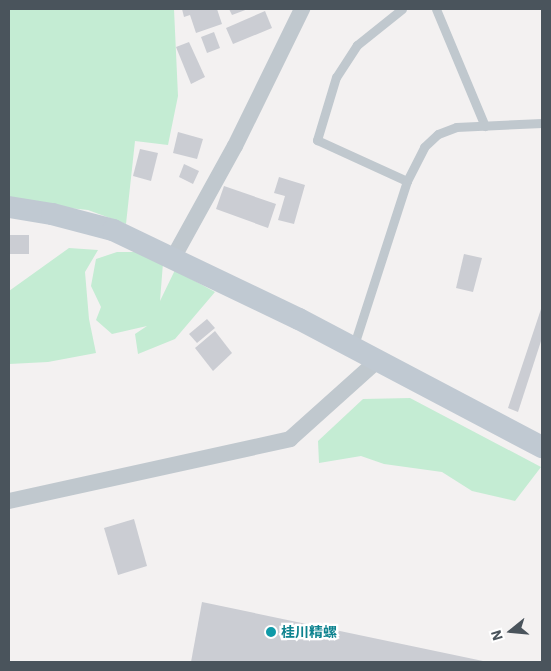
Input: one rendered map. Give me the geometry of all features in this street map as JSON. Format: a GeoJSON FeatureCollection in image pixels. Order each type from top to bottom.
{"type":"FeatureCollection","features":[{"type":"Feature","properties":{"kind":"street"},"geometry":{"type":"LineString","coordinates":[[172,260],[235,146],[302,9]]}},
{"type":"Feature","properties":{"kind":"street"},"geometry":{"type":"LineString","coordinates":[[9,207],[52,214],[112,230],[353,348],[542,446]]}},
{"type":"Feature","properties":{"kind":"street"},"geometry":{"type":"LineString","coordinates":[[9,501],[290,438],[377,361]]}},
{"type":"Feature","properties":{"kind":"lane"},"geometry":{"type":"LineString","coordinates":[[402,9],[357,45],[336,76],[317,140],[407,181]]}},
{"type":"Feature","properties":{"kind":"lane"},"geometry":{"type":"LineString","coordinates":[[436,9],[485,126]]}},
{"type":"Feature","properties":{"kind":"lane"},"geometry":{"type":"LineString","coordinates":[[353,348],[407,181],[424,147],[438,134],[456,128],[542,123]]}},
{"type":"Feature","properties":{"kind":"green space"},"geometry":{"type":"Polygon","coordinates":[[[9,9],[174,9],[178,96],[168,145],[135,141],[126,224],[88,210],[9,202],[9,9]]]}},
{"type":"Feature","properties":{"kind":"green space"},"geometry":{"type":"Polygon","coordinates":[[[69,248],[98,250],[85,272],[89,319],[96,353],[48,362],[9,364],[9,291],[69,248]]]}},
{"type":"Feature","properties":{"kind":"green space"},"geometry":{"type":"Polygon","coordinates":[[[117,252],[142,252],[163,263],[160,301],[175,270],[215,292],[175,339],[138,354],[135,334],[147,326],[112,334],[96,320],[101,307],[91,286],[96,259],[117,252]]]}},
{"type":"Feature","properties":{"kind":"green space"},"geometry":{"type":"Polygon","coordinates":[[[410,398],[541,467],[515,501],[472,491],[442,472],[384,464],[361,456],[319,463],[318,441],[363,399],[410,398]]]}},
{"type":"Feature","properties":{"kind":"building"},"geometry":{"type":"Polygon","coordinates":[[[182,9],[217,9],[222,24],[196,33],[190,15],[184,17],[182,9]]]}},
{"type":"Feature","properties":{"kind":"building"},"geometry":{"type":"Polygon","coordinates":[[[229,9],[248,9],[232,15],[229,9]]]}},
{"type":"Feature","properties":{"kind":"building"},"geometry":{"type":"Polygon","coordinates":[[[265,11],[272,28],[233,44],[226,28],[265,11]]]}},
{"type":"Feature","properties":{"kind":"building"},"geometry":{"type":"Polygon","coordinates":[[[214,32],[220,48],[207,53],[201,37],[214,32]]]}},
{"type":"Feature","properties":{"kind":"building"},"geometry":{"type":"Polygon","coordinates":[[[189,42],[205,77],[191,84],[176,47],[189,42]]]}},
{"type":"Feature","properties":{"kind":"building"},"geometry":{"type":"Polygon","coordinates":[[[178,132],[203,139],[197,159],[173,153],[178,132]]]}},
{"type":"Feature","properties":{"kind":"building"},"geometry":{"type":"Polygon","coordinates":[[[140,149],[158,153],[151,181],[133,176],[140,149]]]}},
{"type":"Feature","properties":{"kind":"building"},"geometry":{"type":"Polygon","coordinates":[[[184,164],[199,171],[193,184],[179,177],[184,164]]]}},
{"type":"Feature","properties":{"kind":"building"},"geometry":{"type":"Polygon","coordinates":[[[279,177],[305,185],[294,224],[278,220],[285,196],[274,193],[279,177]]]}},
{"type":"Feature","properties":{"kind":"building"},"geometry":{"type":"Polygon","coordinates":[[[224,186],[276,204],[268,228],[216,209],[224,186]]]}},
{"type":"Feature","properties":{"kind":"building"},"geometry":{"type":"Polygon","coordinates":[[[9,235],[29,235],[29,254],[9,254],[9,235]]]}},
{"type":"Feature","properties":{"kind":"building"},"geometry":{"type":"Polygon","coordinates":[[[464,254],[482,258],[473,292],[456,288],[464,254]]]}},
{"type":"Feature","properties":{"kind":"building"},"geometry":{"type":"Polygon","coordinates":[[[542,306],[542,338],[518,412],[508,408],[542,306]]]}},
{"type":"Feature","properties":{"kind":"building"},"geometry":{"type":"Polygon","coordinates":[[[207,319],[215,328],[197,343],[189,334],[207,319]]]}},
{"type":"Feature","properties":{"kind":"building"},"geometry":{"type":"Polygon","coordinates":[[[215,331],[232,353],[213,371],[195,348],[215,331]]]}},
{"type":"Feature","properties":{"kind":"building"},"geometry":{"type":"Polygon","coordinates":[[[134,519],[147,566],[118,575],[104,528],[134,519]]]}},
{"type":"Feature","properties":{"kind":"building","name":"桂川精螺"},"geometry":{"type":"Polygon","coordinates":[[[202,602],[483,661],[483,662],[191,662],[202,602]]]}},
{"type":"Feature","properties":{"kind":"place","name":"桂川精螺"},"geometry":{"type":"Point","coordinates":[271,632]}}]}
